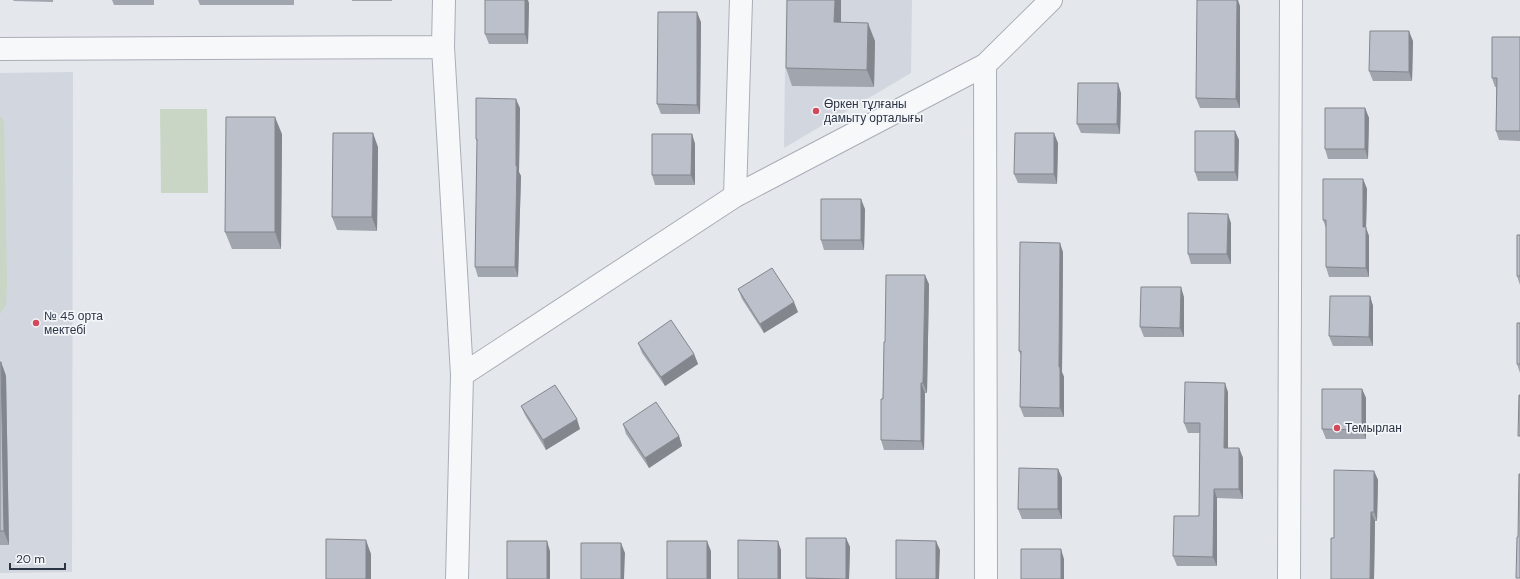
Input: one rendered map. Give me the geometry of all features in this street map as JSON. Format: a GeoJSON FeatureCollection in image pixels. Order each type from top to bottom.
{"type":"FeatureCollection","features":[{"type":"Feature","properties":{"kind":"street"},"geometry":{"type":"LineString","coordinates":[[444,0],[443,47],[462,375],[457,579]]}},
{"type":"Feature","properties":{"kind":"street"},"geometry":{"type":"LineString","coordinates":[[735,196],[741,0]]}},
{"type":"Feature","properties":{"kind":"street"},"geometry":{"type":"LineString","coordinates":[[462,375],[735,196],[985,65],[1051,0]]}},
{"type":"Feature","properties":{"kind":"street"},"geometry":{"type":"LineString","coordinates":[[1289,579],[1290,0]]}},
{"type":"Feature","properties":{"kind":"street"},"geometry":{"type":"LineString","coordinates":[[0,48],[443,47]]}},
{"type":"Feature","properties":{"kind":"street"},"geometry":{"type":"LineString","coordinates":[[985,65],[986,579]]}},
{"type":"Feature","properties":{"kind":"shaded area","name":"Өркен тұлғаны дамыту орталығы"},"geometry":{"type":"Polygon","coordinates":[[[786,0],[912,0],[911,73],[784,148],[786,0]]]}},
{"type":"Feature","properties":{"kind":"shaded area","name":"№ 45 орта мектебі"},"geometry":{"type":"Polygon","coordinates":[[[73,72],[72,572],[0,573],[0,73],[73,72]]]}},
{"type":"Feature","properties":{"kind":"green space"},"geometry":{"type":"Polygon","coordinates":[[[160,109],[207,109],[208,193],[161,193],[160,109]]]}},
{"type":"Feature","properties":{"kind":"green space"},"geometry":{"type":"Polygon","coordinates":[[[0,116],[4,121],[7,282],[6,305],[0,314],[0,116]]]}},
{"type":"Feature","properties":{"kind":"building"},"geometry":{"type":"Polygon","coordinates":[[[485,0],[525,0],[525,34],[485,34],[485,0]]]}},
{"type":"Feature","properties":{"kind":"building"},"geometry":{"type":"Polygon","coordinates":[[[787,0],[835,0],[834,22],[868,23],[867,70],[786,68],[787,0]]]}},
{"type":"Feature","properties":{"kind":"building"},"geometry":{"type":"Polygon","coordinates":[[[1197,0],[1237,0],[1236,99],[1196,98],[1197,0]]]}},
{"type":"Feature","properties":{"kind":"building"},"geometry":{"type":"Polygon","coordinates":[[[658,12],[697,12],[697,105],[657,104],[658,12]]]}},
{"type":"Feature","properties":{"kind":"building"},"geometry":{"type":"Polygon","coordinates":[[[1370,31],[1409,31],[1409,72],[1369,71],[1370,31]]]}},
{"type":"Feature","properties":{"kind":"building"},"geometry":{"type":"Polygon","coordinates":[[[1492,37],[1520,37],[1520,131],[1496,131],[1497,78],[1492,78],[1492,37]]]}},
{"type":"Feature","properties":{"kind":"building"},"geometry":{"type":"Polygon","coordinates":[[[1078,83],[1118,83],[1117,124],[1077,124],[1078,83]]]}},
{"type":"Feature","properties":{"kind":"building"},"geometry":{"type":"Polygon","coordinates":[[[476,98],[516,99],[517,166],[515,267],[475,267],[477,139],[476,98]]]}},
{"type":"Feature","properties":{"kind":"building"},"geometry":{"type":"Polygon","coordinates":[[[1325,108],[1365,108],[1365,149],[1325,149],[1325,108]]]}},
{"type":"Feature","properties":{"kind":"building"},"geometry":{"type":"Polygon","coordinates":[[[226,117],[275,117],[275,232],[225,232],[226,117]]]}},
{"type":"Feature","properties":{"kind":"building"},"geometry":{"type":"Polygon","coordinates":[[[1195,131],[1235,131],[1235,172],[1195,172],[1195,131]]]}},
{"type":"Feature","properties":{"kind":"building"},"geometry":{"type":"Polygon","coordinates":[[[333,133],[373,133],[372,217],[332,217],[333,133]]]}},
{"type":"Feature","properties":{"kind":"building"},"geometry":{"type":"Polygon","coordinates":[[[1015,133],[1054,133],[1054,174],[1014,174],[1015,133]]]}},
{"type":"Feature","properties":{"kind":"building"},"geometry":{"type":"Polygon","coordinates":[[[652,134],[692,134],[691,175],[652,175],[652,134]]]}},
{"type":"Feature","properties":{"kind":"building"},"geometry":{"type":"Polygon","coordinates":[[[1323,179],[1363,179],[1363,227],[1366,227],[1366,268],[1326,267],[1326,220],[1323,220],[1323,179]]]}},
{"type":"Feature","properties":{"kind":"building"},"geometry":{"type":"Polygon","coordinates":[[[821,199],[861,199],[861,240],[821,240],[821,199]]]}},
{"type":"Feature","properties":{"kind":"building"},"geometry":{"type":"Polygon","coordinates":[[[1188,213],[1228,214],[1227,254],[1188,254],[1188,213]]]}},
{"type":"Feature","properties":{"kind":"building"},"geometry":{"type":"Polygon","coordinates":[[[1517,235],[1520,235],[1520,276],[1517,276],[1517,235]]]}},
{"type":"Feature","properties":{"kind":"building"},"geometry":{"type":"Polygon","coordinates":[[[1020,242],[1060,243],[1060,408],[1020,407],[1020,242]]]}},
{"type":"Feature","properties":{"kind":"building"},"geometry":{"type":"Polygon","coordinates":[[[772,268],[794,302],[760,324],[738,289],[772,268]]]}},
{"type":"Feature","properties":{"kind":"building"},"geometry":{"type":"Polygon","coordinates":[[[886,275],[925,275],[923,383],[921,383],[921,441],[881,440],[881,399],[883,399],[886,275]]]}},
{"type":"Feature","properties":{"kind":"building"},"geometry":{"type":"Polygon","coordinates":[[[1141,287],[1181,287],[1180,328],[1140,327],[1141,287]]]}},
{"type":"Feature","properties":{"kind":"building"},"geometry":{"type":"Polygon","coordinates":[[[1330,296],[1370,296],[1369,337],[1329,336],[1330,296]]]}},
{"type":"Feature","properties":{"kind":"building"},"geometry":{"type":"Polygon","coordinates":[[[671,320],[694,354],[661,377],[638,343],[671,320]]]}},
{"type":"Feature","properties":{"kind":"building"},"geometry":{"type":"Polygon","coordinates":[[[1517,323],[1520,323],[1520,364],[1517,364],[1517,323]]]}},
{"type":"Feature","properties":{"kind":"building"},"geometry":{"type":"Polygon","coordinates":[[[1,362],[4,531],[0,531],[1,362]]]}},
{"type":"Feature","properties":{"kind":"building"},"geometry":{"type":"Polygon","coordinates":[[[1185,382],[1225,383],[1224,448],[1239,448],[1239,489],[1214,489],[1213,557],[1173,556],[1174,516],[1199,516],[1200,423],[1184,423],[1185,382]]]}},
{"type":"Feature","properties":{"kind":"building"},"geometry":{"type":"Polygon","coordinates":[[[555,385],[577,419],[543,440],[521,406],[555,385]]]}},
{"type":"Feature","properties":{"kind":"building"},"geometry":{"type":"Polygon","coordinates":[[[1322,389],[1362,389],[1362,430],[1322,429],[1322,389]]]}},
{"type":"Feature","properties":{"kind":"building"},"geometry":{"type":"Polygon","coordinates":[[[1519,395],[1520,436],[1518,436],[1519,395]]]}},
{"type":"Feature","properties":{"kind":"building"},"geometry":{"type":"Polygon","coordinates":[[[656,402],[679,436],[645,458],[623,424],[656,402]]]}},
{"type":"Feature","properties":{"kind":"building"},"geometry":{"type":"Polygon","coordinates":[[[1019,468],[1058,469],[1058,509],[1018,509],[1019,468]]]}},
{"type":"Feature","properties":{"kind":"building"},"geometry":{"type":"Polygon","coordinates":[[[1334,470],[1374,471],[1374,512],[1371,512],[1370,579],[1331,579],[1331,538],[1334,538],[1334,470]]]}},
{"type":"Feature","properties":{"kind":"building"},"geometry":{"type":"Polygon","coordinates":[[[1519,474],[1520,578],[1516,578],[1518,537],[1519,474]]]}},
{"type":"Feature","properties":{"kind":"building"},"geometry":{"type":"Polygon","coordinates":[[[806,538],[846,538],[846,579],[806,578],[806,538]]]}},
{"type":"Feature","properties":{"kind":"building"},"geometry":{"type":"Polygon","coordinates":[[[326,539],[366,540],[366,579],[326,579],[326,539]]]}},
{"type":"Feature","properties":{"kind":"building"},"geometry":{"type":"Polygon","coordinates":[[[738,540],[778,541],[778,579],[738,579],[738,540]]]}},
{"type":"Feature","properties":{"kind":"building"},"geometry":{"type":"Polygon","coordinates":[[[896,540],[936,541],[936,579],[896,579],[896,540]]]}},
{"type":"Feature","properties":{"kind":"building"},"geometry":{"type":"Polygon","coordinates":[[[507,541],[547,541],[547,579],[507,579],[507,541]]]}},
{"type":"Feature","properties":{"kind":"building"},"geometry":{"type":"Polygon","coordinates":[[[667,541],[707,541],[707,579],[667,579],[667,541]]]}},
{"type":"Feature","properties":{"kind":"building"},"geometry":{"type":"Polygon","coordinates":[[[581,543],[621,543],[621,579],[581,579],[581,543]]]}},
{"type":"Feature","properties":{"kind":"building"},"geometry":{"type":"Polygon","coordinates":[[[1021,549],[1061,549],[1061,579],[1021,579],[1021,549]]]}},
{"type":"Feature","properties":{"kind":"place","name":"Өркен тұлғаны дамыту орталығы"},"geometry":{"type":"Point","coordinates":[816,111]}},
{"type":"Feature","properties":{"kind":"place","name":"№ 45 орта мектебі"},"geometry":{"type":"Point","coordinates":[36,323]}},
{"type":"Feature","properties":{"kind":"place","name":"Темырлан"},"geometry":{"type":"Point","coordinates":[1337,428]}}]}
